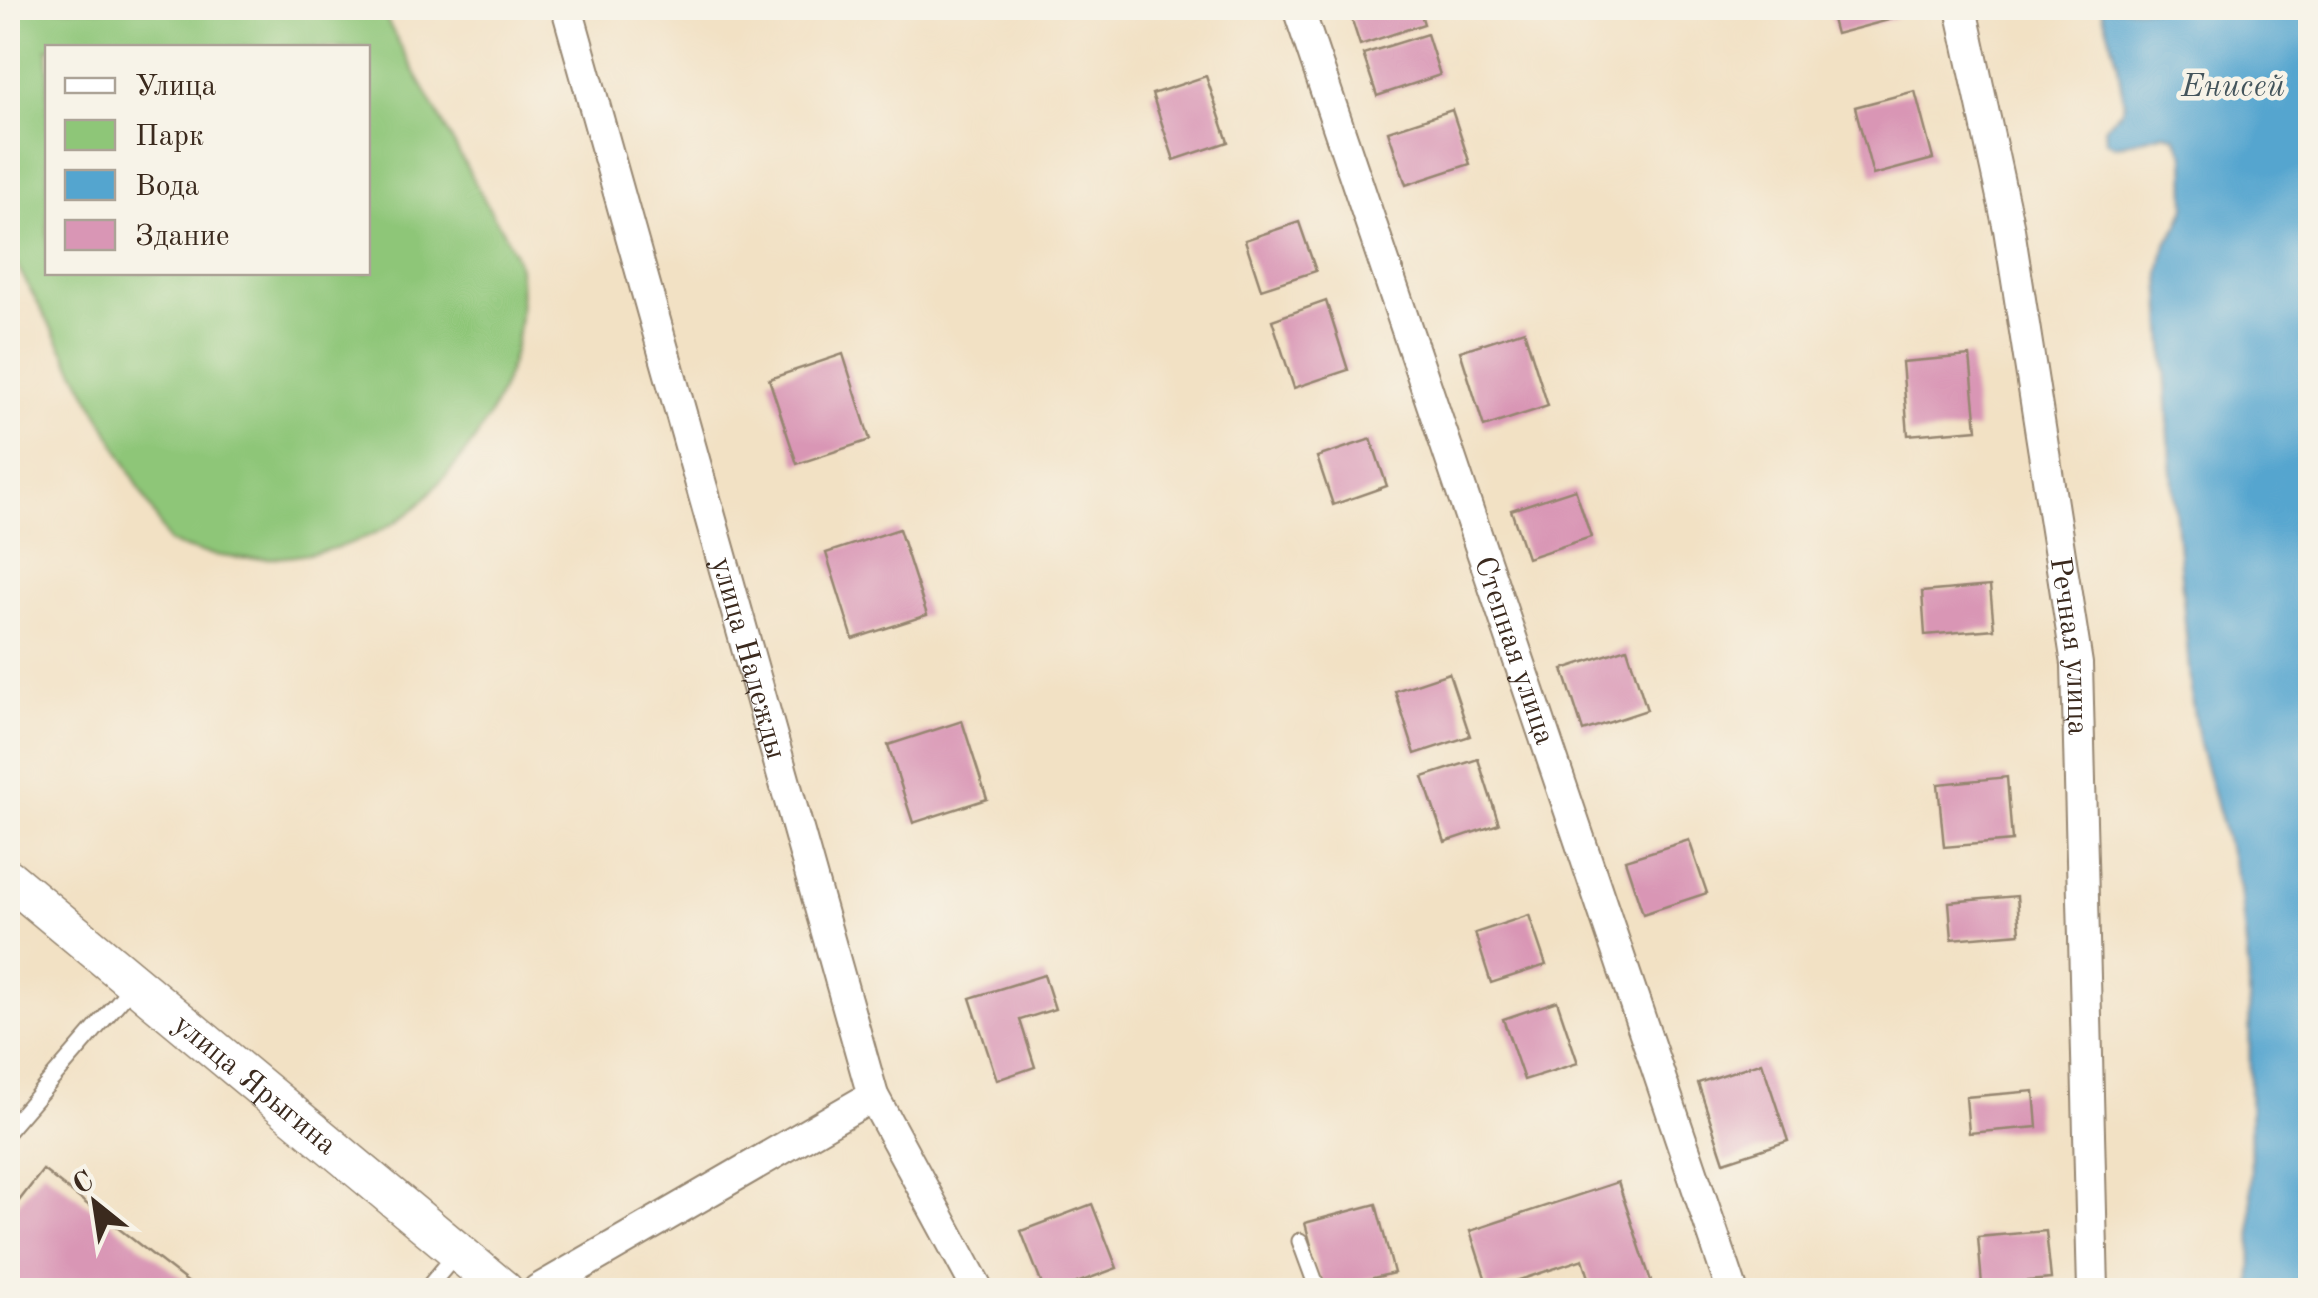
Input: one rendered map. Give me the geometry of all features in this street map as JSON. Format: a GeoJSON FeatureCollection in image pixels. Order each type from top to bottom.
{"type":"FeatureCollection","features":[{"type":"Feature","properties":{"kind":"street","name":"улица Надежды"},"geometry":{"type":"LineString","coordinates":[[567,8],[873,1096],[978,1290]]}},
{"type":"Feature","properties":{"kind":"street","name":"Степная улица"},"geometry":{"type":"LineString","coordinates":[[1298,8],[1732,1290]]}},
{"type":"Feature","properties":{"kind":"street","name":"Речная улица"},"geometry":{"type":"LineString","coordinates":[[1962,8],[2009,228],[2077,664],[2093,1290]]}},
{"type":"Feature","properties":{"kind":"street","name":"улица Ярыгина"},"geometry":{"type":"LineString","coordinates":[[8,878],[504,1290]]}},
{"type":"Feature","properties":{"kind":"street"},"geometry":{"type":"LineString","coordinates":[[538,1290],[873,1096]]}},
{"type":"Feature","properties":{"kind":"lane"},"geometry":{"type":"LineString","coordinates":[[8,1130],[135,983]]}},
{"type":"Feature","properties":{"kind":"lane"},"geometry":{"type":"LineString","coordinates":[[1300,1241],[1318,1290]]}},
{"type":"Feature","properties":{"kind":"lane"},"geometry":{"type":"LineString","coordinates":[[426,1290],[457,1253]]}},
{"type":"Feature","properties":{"kind":"green space"},"geometry":{"type":"Polygon","coordinates":[[[8,8],[380,8],[514,252],[521,300],[512,359],[502,387],[490,415],[456,465],[412,511],[382,530],[323,551],[260,558],[228,557],[169,542],[8,249],[8,8]]]}},
{"type":"Feature","properties":{"kind":"water","name":"Енисей"},"geometry":{"type":"Polygon","coordinates":[[[2101,8],[2310,8],[2310,1290],[2252,1290],[2249,975],[2240,888],[2199,744],[2192,703],[2169,437],[2160,273],[2166,244],[2186,207],[2185,155],[2175,136],[2165,133],[2115,146],[2106,141],[2105,127],[2124,104],[2117,60],[2101,8]]]}},
{"type":"Feature","properties":{"kind":"building"},"geometry":{"type":"Polygon","coordinates":[[[1348,8],[1419,8],[1424,24],[1360,45],[1348,8]]]}},
{"type":"Feature","properties":{"kind":"building"},"geometry":{"type":"Polygon","coordinates":[[[1829,8],[1894,8],[1896,18],[1836,34],[1829,8]]]}},
{"type":"Feature","properties":{"kind":"building"},"geometry":{"type":"Polygon","coordinates":[[[1427,34],[1440,75],[1377,96],[1363,54],[1427,34]]]}},
{"type":"Feature","properties":{"kind":"building"},"geometry":{"type":"Polygon","coordinates":[[[1206,76],[1228,142],[1174,160],[1152,94],[1206,76]]]}},
{"type":"Feature","properties":{"kind":"building"},"geometry":{"type":"Polygon","coordinates":[[[1915,91],[1933,159],[1873,175],[1855,107],[1915,91]]]}},
{"type":"Feature","properties":{"kind":"building"},"geometry":{"type":"Polygon","coordinates":[[[1452,110],[1470,164],[1406,185],[1388,131],[1452,110]]]}},
{"type":"Feature","properties":{"kind":"building"},"geometry":{"type":"Polygon","coordinates":[[[1299,222],[1316,271],[1261,289],[1245,240],[1299,222]]]}},
{"type":"Feature","properties":{"kind":"building"},"geometry":{"type":"Polygon","coordinates":[[[1326,301],[1348,370],[1294,388],[1272,320],[1326,301]]]}},
{"type":"Feature","properties":{"kind":"building"},"geometry":{"type":"Polygon","coordinates":[[[1524,330],[1548,406],[1484,427],[1460,351],[1524,330]]]}},
{"type":"Feature","properties":{"kind":"building"},"geometry":{"type":"Polygon","coordinates":[[[843,354],[870,440],[797,464],[769,379],[843,354]]]}},
{"type":"Feature","properties":{"kind":"building"},"geometry":{"type":"Polygon","coordinates":[[[1970,356],[1977,429],[1908,435],[1902,362],[1970,356]]]}},
{"type":"Feature","properties":{"kind":"building"},"geometry":{"type":"Polygon","coordinates":[[[1371,439],[1387,486],[1333,505],[1317,457],[1371,439]]]}},
{"type":"Feature","properties":{"kind":"building"},"geometry":{"type":"Polygon","coordinates":[[[1575,489],[1591,537],[1527,558],[1511,510],[1575,489]]]}},
{"type":"Feature","properties":{"kind":"building"},"geometry":{"type":"Polygon","coordinates":[[[899,529],[927,615],[853,639],[826,553],[899,529]]]}},
{"type":"Feature","properties":{"kind":"building"},"geometry":{"type":"Polygon","coordinates":[[[1990,586],[1994,629],[1925,635],[1922,592],[1990,586]]]}},
{"type":"Feature","properties":{"kind":"building"},"geometry":{"type":"Polygon","coordinates":[[[1627,648],[1647,710],[1583,731],[1563,669],[1627,648]]]}},
{"type":"Feature","properties":{"kind":"building"},"geometry":{"type":"Polygon","coordinates":[[[1449,673],[1470,736],[1415,754],[1395,691],[1449,673]]]}},
{"type":"Feature","properties":{"kind":"building"},"geometry":{"type":"Polygon","coordinates":[[[962,721],[987,799],[913,823],[888,745],[962,721]]]}},
{"type":"Feature","properties":{"kind":"building"},"geometry":{"type":"Polygon","coordinates":[[[1478,759],[1499,824],[1445,842],[1423,777],[1478,759]]]}},
{"type":"Feature","properties":{"kind":"building"},"geometry":{"type":"Polygon","coordinates":[[[2007,777],[2012,841],[1944,847],[1938,784],[2007,777]]]}},
{"type":"Feature","properties":{"kind":"building"},"geometry":{"type":"Polygon","coordinates":[[[1689,840],[1707,893],[1643,914],[1625,860],[1689,840]]]}},
{"type":"Feature","properties":{"kind":"building"},"geometry":{"type":"Polygon","coordinates":[[[2017,896],[2020,933],[1952,939],[1949,902],[2017,896]]]}},
{"type":"Feature","properties":{"kind":"building"},"geometry":{"type":"Polygon","coordinates":[[[1529,915],[1546,965],[1491,983],[1475,933],[1529,915]]]}},
{"type":"Feature","properties":{"kind":"building"},"geometry":{"type":"Polygon","coordinates":[[[1044,975],[1055,1009],[1020,1020],[1035,1067],[997,1080],[970,998],[1044,975]]]}},
{"type":"Feature","properties":{"kind":"building"},"geometry":{"type":"Polygon","coordinates":[[[1557,1001],[1578,1063],[1524,1080],[1503,1019],[1557,1001]]]}},
{"type":"Feature","properties":{"kind":"building"},"geometry":{"type":"Polygon","coordinates":[[[1762,1062],[1788,1141],[1724,1162],[1698,1083],[1762,1062]]]}},
{"type":"Feature","properties":{"kind":"building"},"geometry":{"type":"Polygon","coordinates":[[[2034,1091],[2037,1127],[1969,1133],[1966,1097],[2034,1091]]]}},
{"type":"Feature","properties":{"kind":"building"},"geometry":{"type":"Polygon","coordinates":[[[43,1170],[198,1290],[8,1290],[8,1215],[43,1170]]]}},
{"type":"Feature","properties":{"kind":"building"},"geometry":{"type":"Polygon","coordinates":[[[1618,1182],[1654,1290],[1593,1290],[1583,1259],[1489,1290],[1470,1231],[1618,1182]]]}},
{"type":"Feature","properties":{"kind":"building"},"geometry":{"type":"Polygon","coordinates":[[[1092,1204],[1117,1268],[1058,1290],[1044,1290],[1021,1231],[1092,1204]]]}},
{"type":"Feature","properties":{"kind":"building"},"geometry":{"type":"Polygon","coordinates":[[[1376,1204],[1394,1273],[1323,1290],[1305,1223],[1376,1204]]]}},
{"type":"Feature","properties":{"kind":"building"},"geometry":{"type":"Polygon","coordinates":[[[2046,1231],[2051,1279],[1982,1285],[1978,1237],[2046,1231]]]}}]}
